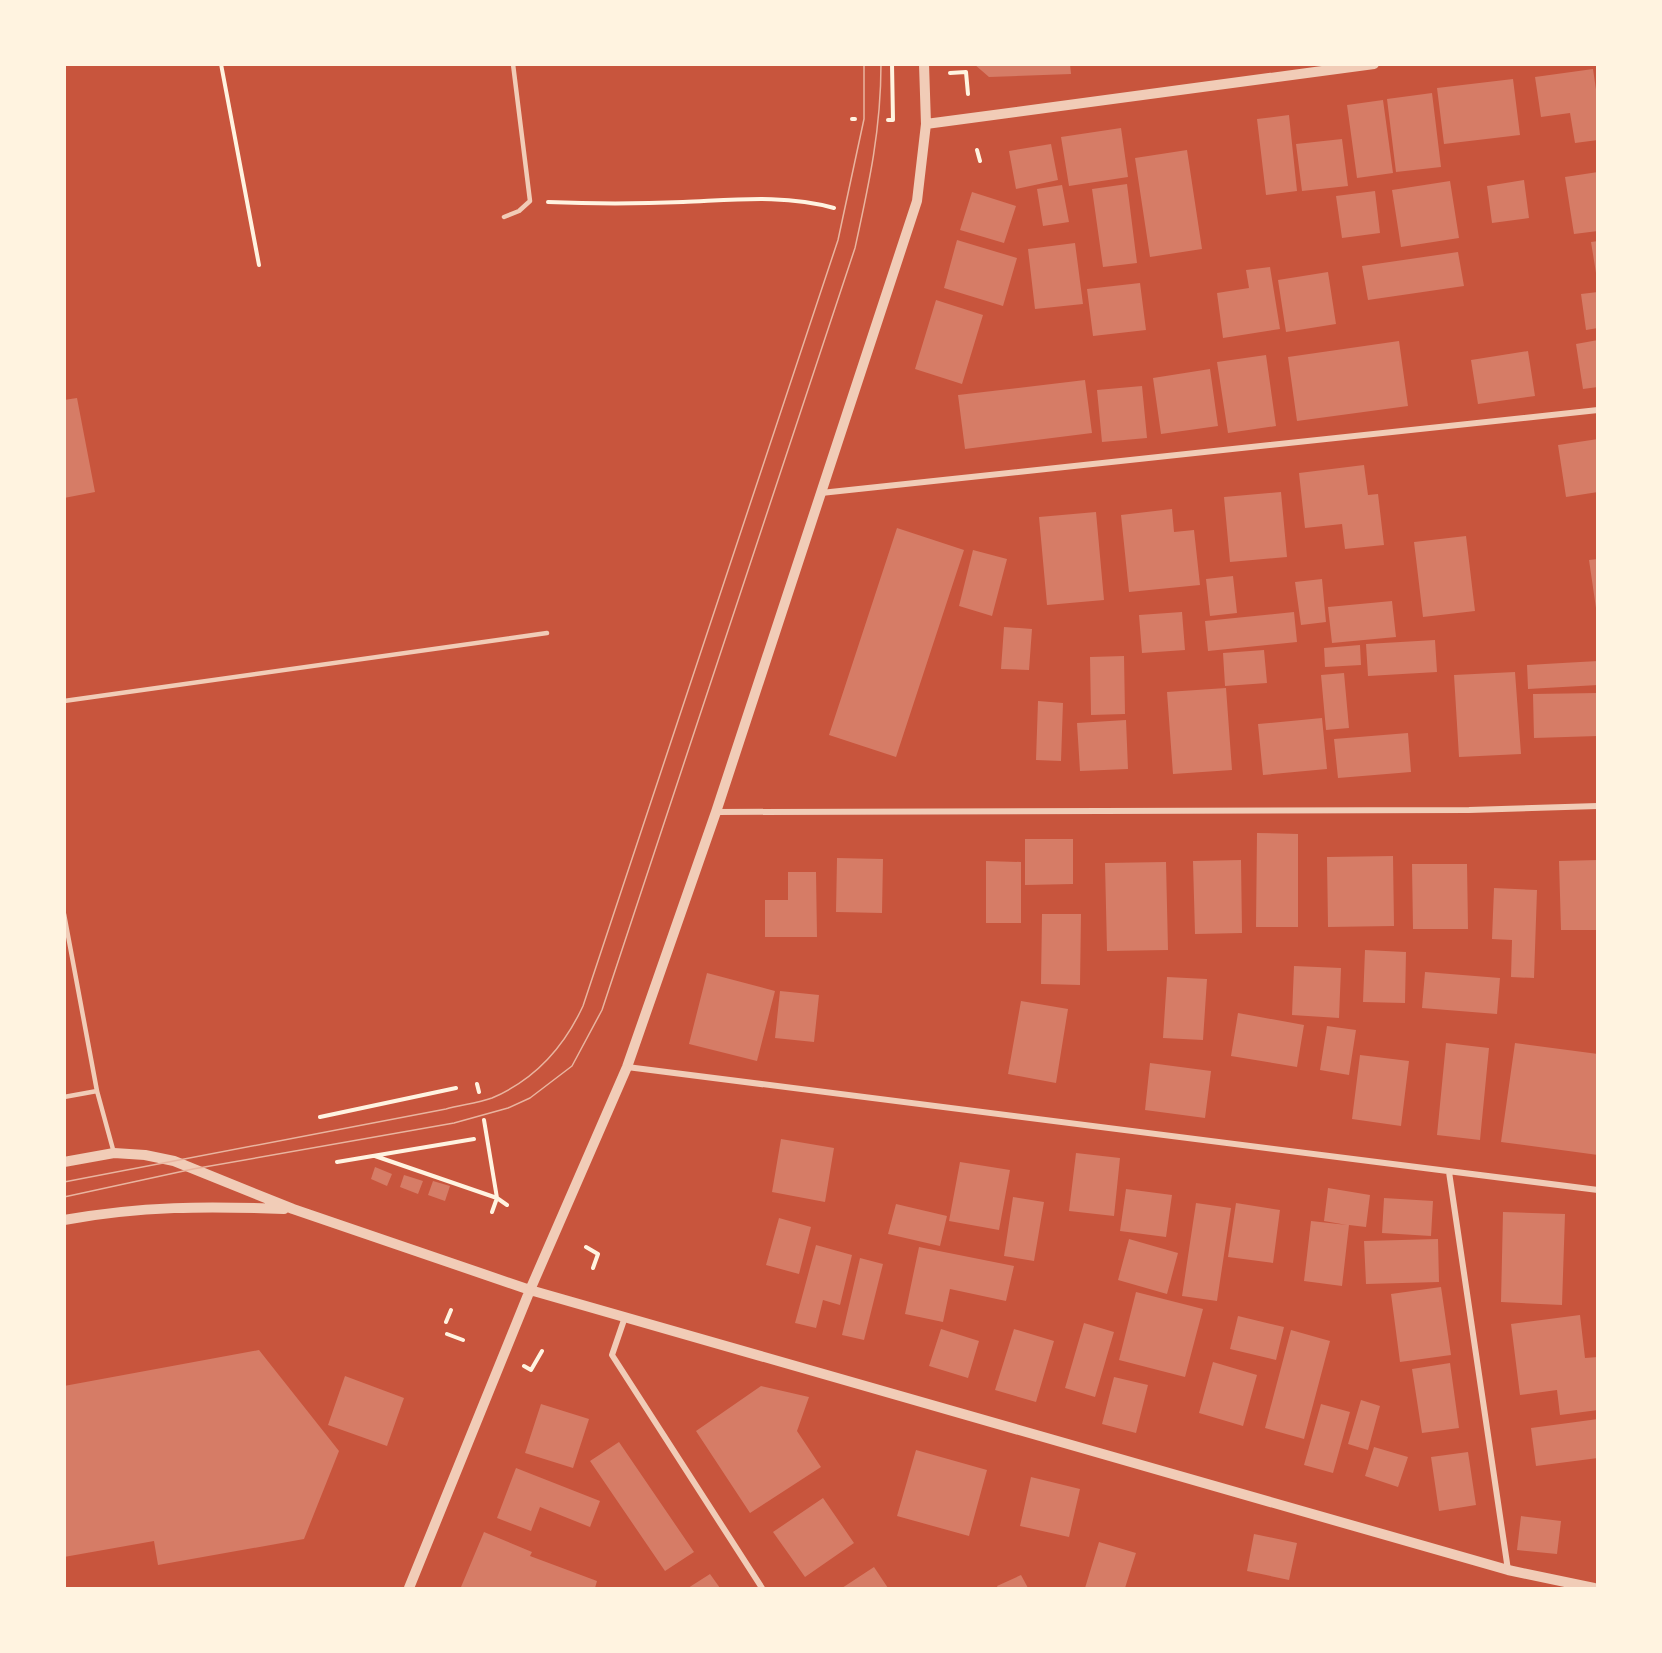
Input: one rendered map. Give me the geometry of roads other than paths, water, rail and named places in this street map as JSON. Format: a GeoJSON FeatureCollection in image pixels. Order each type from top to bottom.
{"type":"FeatureCollection","features":[{"type":"Feature","properties":{"kind":"street"},"geometry":{"type":"LineString","coordinates":[[409,1588],[530,1290],[627,1067],[716,812],[917,201],[926,124],[924,64]]}},
{"type":"Feature","properties":{"kind":"street"},"geometry":{"type":"LineString","coordinates":[[926,124],[1374,64]]}},
{"type":"Feature","properties":{"kind":"street"},"geometry":{"type":"LineString","coordinates":[[821,492],[1598,410]]}},
{"type":"Feature","properties":{"kind":"street"},"geometry":{"type":"LineString","coordinates":[[716,812],[1457,810],[1598,806]]}},
{"type":"Feature","properties":{"kind":"street"},"geometry":{"type":"LineString","coordinates":[[627,1067],[1598,1191]]}},
{"type":"Feature","properties":{"kind":"street"},"geometry":{"type":"LineString","coordinates":[[64,1162],[114,1153],[145,1155],[174,1161],[293,1209],[530,1290],[1508,1570],[1594,1588]]}},
{"type":"Feature","properties":{"kind":"street"},"geometry":{"type":"LineString","coordinates":[[1449,1172],[1508,1570]]}},
{"type":"Feature","properties":{"kind":"street"},"geometry":{"type":"LineString","coordinates":[[64,1220],[122,1210],[208,1206],[293,1209]]}},
{"type":"Feature","properties":{"kind":"street"},"geometry":{"type":"LineString","coordinates":[[625,1317],[612,1355],[762,1588]]}},
{"type":"Feature","properties":{"kind":"lane"},"geometry":{"type":"LineString","coordinates":[[504,217],[519,211],[530,201],[513,64]]}},
{"type":"Feature","properties":{"kind":"lane"},"geometry":{"type":"LineString","coordinates":[[64,701],[546,633]]}},
{"type":"Feature","properties":{"kind":"lane"},"geometry":{"type":"LineString","coordinates":[[64,914],[97,1091],[114,1153]]}},
{"type":"Feature","properties":{"kind":"lane"},"geometry":{"type":"LineString","coordinates":[[64,1097],[97,1091]]}},
{"type":"Feature","properties":{"kind":"tram line"},"geometry":{"type":"LineString","coordinates":[[64,1182],[487,1100],[507,1091],[534,1072],[567,1035],[583,1006],[838,240],[864,119],[864,64]]}},
{"type":"Feature","properties":{"kind":"tram line"},"geometry":{"type":"LineString","coordinates":[[64,1197],[193,1169],[454,1123],[508,1108],[530,1098],[572,1066],[602,1010],[855,248],[876,134],[881,64]]}}]}
